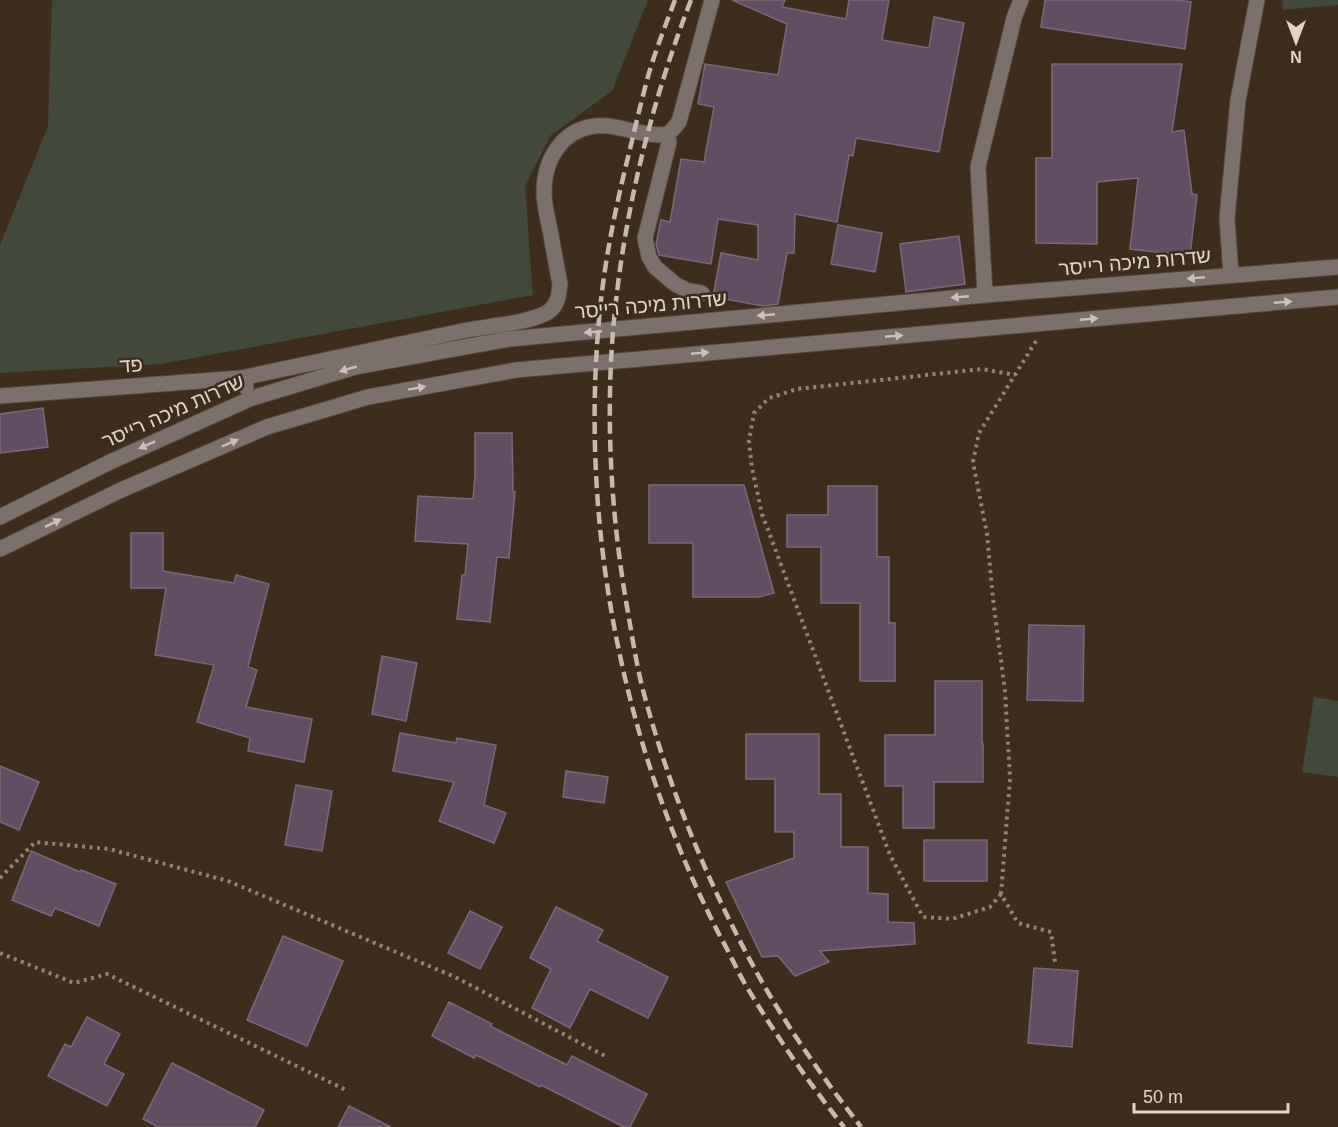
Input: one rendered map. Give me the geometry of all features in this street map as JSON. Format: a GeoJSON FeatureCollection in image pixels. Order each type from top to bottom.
{"type":"FeatureCollection","features":[{"type":"Feature","properties":{"kind":"street"},"geometry":{"type":"LineString","coordinates":[[702,293],[686,290],[675,284],[655,267],[649,257],[645,238],[669,142],[667,134],[679,122],[712,0]]}},
{"type":"Feature","properties":{"kind":"street"},"geometry":{"type":"LineString","coordinates":[[985,295],[978,167],[1014,18],[1021,0]]}},
{"type":"Feature","properties":{"kind":"street"},"geometry":{"type":"LineString","coordinates":[[1231,275],[1227,218],[1238,100],[1257,0]]}},
{"type":"Feature","properties":{"kind":"street","name":"פד"},"geometry":{"type":"LineString","coordinates":[[0,396],[241,378],[472,329],[532,319],[555,305],[559,295],[560,284],[544,197],[544,178],[549,160],[559,145],[574,133],[590,126],[608,126],[648,134],[667,134]]}},
{"type":"Feature","properties":{"kind":"street","name":"שדרות מיכה רייסר"},"geometry":{"type":"LineString","coordinates":[[0,517],[110,462],[252,398],[355,367],[509,339],[985,295],[1338,267]]}},
{"type":"Feature","properties":{"kind":"street"},"geometry":{"type":"LineString","coordinates":[[0,549],[121,490],[267,427],[368,397],[516,370],[1338,297]]}},
{"type":"Feature","properties":{"kind":"street"},"geometry":{"type":"LineString","coordinates":[[241,378],[252,398]]}},
{"type":"Feature","properties":{"kind":"path"},"geometry":{"type":"LineString","coordinates":[[1048,323],[979,433],[973,462],[987,534],[1005,691],[1010,779],[1001,894],[1018,923],[1051,932],[1055,962]]}},
{"type":"Feature","properties":{"kind":"path"},"geometry":{"type":"LineString","coordinates":[[1001,894],[990,907],[952,919],[923,916],[890,855],[762,514],[749,441],[754,413],[769,398],[797,389],[982,369],[1015,375]]}},
{"type":"Feature","properties":{"kind":"path"},"geometry":{"type":"LineString","coordinates":[[0,878],[35,842],[109,849],[228,881],[455,977],[607,1057]]}},
{"type":"Feature","properties":{"kind":"path"},"geometry":{"type":"LineString","coordinates":[[0,953],[74,983],[107,974],[346,1090]]}},
{"type":"Feature","properties":{"kind":"green space"},"geometry":{"type":"Polygon","coordinates":[[[52,0],[648,0],[612,91],[550,136],[525,187],[533,295],[161,364],[0,373],[0,245],[48,126],[52,0]]]}},
{"type":"Feature","properties":{"kind":"green space"},"geometry":{"type":"Polygon","coordinates":[[[1283,0],[1338,0],[1338,5],[1282,10],[1283,0]]]}},
{"type":"Feature","properties":{"kind":"green space"},"geometry":{"type":"Polygon","coordinates":[[[1314,697],[1338,701],[1338,777],[1302,772],[1314,697]]]}},
{"type":"Feature","properties":{"kind":"building"},"geometry":{"type":"Polygon","coordinates":[[[732,0],[785,0],[782,7],[846,19],[849,0],[889,0],[882,40],[929,48],[934,17],[964,23],[939,152],[856,138],[853,156],[849,155],[837,222],[795,214],[794,253],[787,253],[778,304],[763,306],[713,297],[721,253],[758,260],[758,225],[718,219],[711,264],[659,255],[656,244],[661,220],[670,222],[681,159],[704,162],[714,107],[698,104],[705,64],[778,75],[787,24],[732,0]]]}},
{"type":"Feature","properties":{"kind":"building"},"geometry":{"type":"Polygon","coordinates":[[[1045,0],[1177,0],[1191,2],[1185,49],[1041,27],[1045,0]]]}},
{"type":"Feature","properties":{"kind":"building"},"geometry":{"type":"Polygon","coordinates":[[[1052,64],[1182,64],[1172,132],[1184,130],[1192,194],[1197,195],[1190,256],[1130,249],[1138,178],[1097,182],[1097,244],[1036,243],[1036,158],[1052,158],[1052,64]]]}},
{"type":"Feature","properties":{"kind":"building"},"geometry":{"type":"Polygon","coordinates":[[[838,225],[882,233],[875,272],[831,264],[838,225]]]}},
{"type":"Feature","properties":{"kind":"building"},"geometry":{"type":"Polygon","coordinates":[[[959,236],[965,284],[906,292],[900,244],[959,236]]]}},
{"type":"Feature","properties":{"kind":"building"},"geometry":{"type":"Polygon","coordinates":[[[43,408],[48,447],[0,453],[0,414],[43,408]]]}},
{"type":"Feature","properties":{"kind":"building"},"geometry":{"type":"Polygon","coordinates":[[[475,433],[512,433],[513,492],[515,492],[509,558],[497,557],[490,622],[457,619],[468,544],[415,541],[418,496],[473,499],[475,433]]]}},
{"type":"Feature","properties":{"kind":"building"},"geometry":{"type":"Polygon","coordinates":[[[649,485],[744,485],[774,593],[759,597],[693,597],[693,543],[649,543],[649,485]]]}},
{"type":"Feature","properties":{"kind":"building"},"geometry":{"type":"Polygon","coordinates":[[[828,486],[877,486],[877,557],[889,557],[889,623],[895,623],[895,681],[860,681],[860,603],[821,603],[821,547],[787,547],[787,515],[828,515],[828,486]]]}},
{"type":"Feature","properties":{"kind":"building"},"geometry":{"type":"Polygon","coordinates":[[[131,533],[163,533],[163,571],[234,583],[236,575],[269,584],[248,667],[257,670],[246,707],[312,719],[304,762],[248,751],[250,738],[197,722],[214,665],[155,655],[166,588],[131,588],[131,533]]]}},
{"type":"Feature","properties":{"kind":"building"},"geometry":{"type":"Polygon","coordinates":[[[1029,625],[1084,626],[1083,701],[1027,700],[1029,625]]]}},
{"type":"Feature","properties":{"kind":"building"},"geometry":{"type":"Polygon","coordinates":[[[382,656],[417,663],[406,721],[372,714],[382,656]]]}},
{"type":"Feature","properties":{"kind":"building"},"geometry":{"type":"Polygon","coordinates":[[[935,681],[982,681],[983,782],[934,782],[934,828],[903,828],[903,786],[885,786],[885,735],[935,735],[935,681]]]}},
{"type":"Feature","properties":{"kind":"building"},"geometry":{"type":"Polygon","coordinates":[[[400,733],[456,743],[457,738],[496,745],[484,805],[506,813],[494,843],[439,821],[454,782],[393,771],[400,733]]]}},
{"type":"Feature","properties":{"kind":"building"},"geometry":{"type":"Polygon","coordinates":[[[746,734],[819,734],[819,794],[841,794],[841,847],[868,847],[868,893],[888,894],[888,922],[914,923],[915,944],[820,951],[829,962],[795,976],[778,956],[762,957],[726,882],[794,858],[794,832],[775,832],[775,779],[746,779],[746,734]]]}},
{"type":"Feature","properties":{"kind":"building"},"geometry":{"type":"Polygon","coordinates":[[[0,766],[39,782],[19,830],[0,822],[0,766]]]}},
{"type":"Feature","properties":{"kind":"building"},"geometry":{"type":"Polygon","coordinates":[[[566,771],[608,777],[604,803],[563,797],[566,771]]]}},
{"type":"Feature","properties":{"kind":"building"},"geometry":{"type":"Polygon","coordinates":[[[296,785],[332,791],[322,851],[285,845],[296,785]]]}},
{"type":"Feature","properties":{"kind":"building"},"geometry":{"type":"Polygon","coordinates":[[[924,840],[987,840],[987,881],[924,881],[924,840]]]}},
{"type":"Feature","properties":{"kind":"building"},"geometry":{"type":"Polygon","coordinates":[[[31,851],[80,872],[81,870],[116,884],[99,926],[55,908],[51,916],[12,900],[31,851]]]}},
{"type":"Feature","properties":{"kind":"building"},"geometry":{"type":"Polygon","coordinates":[[[556,907],[603,930],[597,941],[668,977],[648,1018],[590,989],[570,1028],[532,1008],[551,969],[530,958],[556,907]]]}},
{"type":"Feature","properties":{"kind":"building"},"geometry":{"type":"Polygon","coordinates":[[[470,911],[502,927],[480,969],[448,953],[470,911]]]}},
{"type":"Feature","properties":{"kind":"building"},"geometry":{"type":"Polygon","coordinates":[[[283,936],[343,961],[307,1046],[247,1020],[283,936]]]}},
{"type":"Feature","properties":{"kind":"building"},"geometry":{"type":"Polygon","coordinates":[[[1034,968],[1078,971],[1072,1047],[1028,1043],[1034,968]]]}},
{"type":"Feature","properties":{"kind":"building"},"geometry":{"type":"Polygon","coordinates":[[[449,1002],[492,1024],[490,1026],[567,1065],[572,1056],[647,1094],[630,1127],[624,1127],[541,1085],[540,1087],[476,1055],[474,1058],[432,1036],[449,1002]]]}},
{"type":"Feature","properties":{"kind":"building"},"geometry":{"type":"Polygon","coordinates":[[[87,1017],[120,1034],[104,1064],[124,1074],[107,1106],[48,1076],[65,1044],[71,1047],[87,1017]]]}},
{"type":"Feature","properties":{"kind":"building"},"geometry":{"type":"Polygon","coordinates":[[[172,1063],[264,1110],[255,1127],[158,1127],[143,1119],[172,1063]]]}},
{"type":"Feature","properties":{"kind":"building"},"geometry":{"type":"Polygon","coordinates":[[[349,1106],[391,1127],[338,1127],[349,1106]]]}},
{"type":"Feature","properties":{"kind":"railway"},"geometry":{"type":"LineString","coordinates":[[675,0],[661,36],[639,111],[615,212],[601,298],[595,399],[596,478],[603,558],[616,636],[634,714],[658,790],[686,864],[745,984],[792,1057],[844,1127]]}},
{"type":"Feature","properties":{"kind":"railway"},"geometry":{"type":"LineString","coordinates":[[691,0],[675,43],[648,132],[627,224],[614,316],[610,423],[612,485],[622,577],[638,670],[653,727],[678,800],[706,870],[739,939],[781,1013],[806,1052],[861,1127]]}}]}
